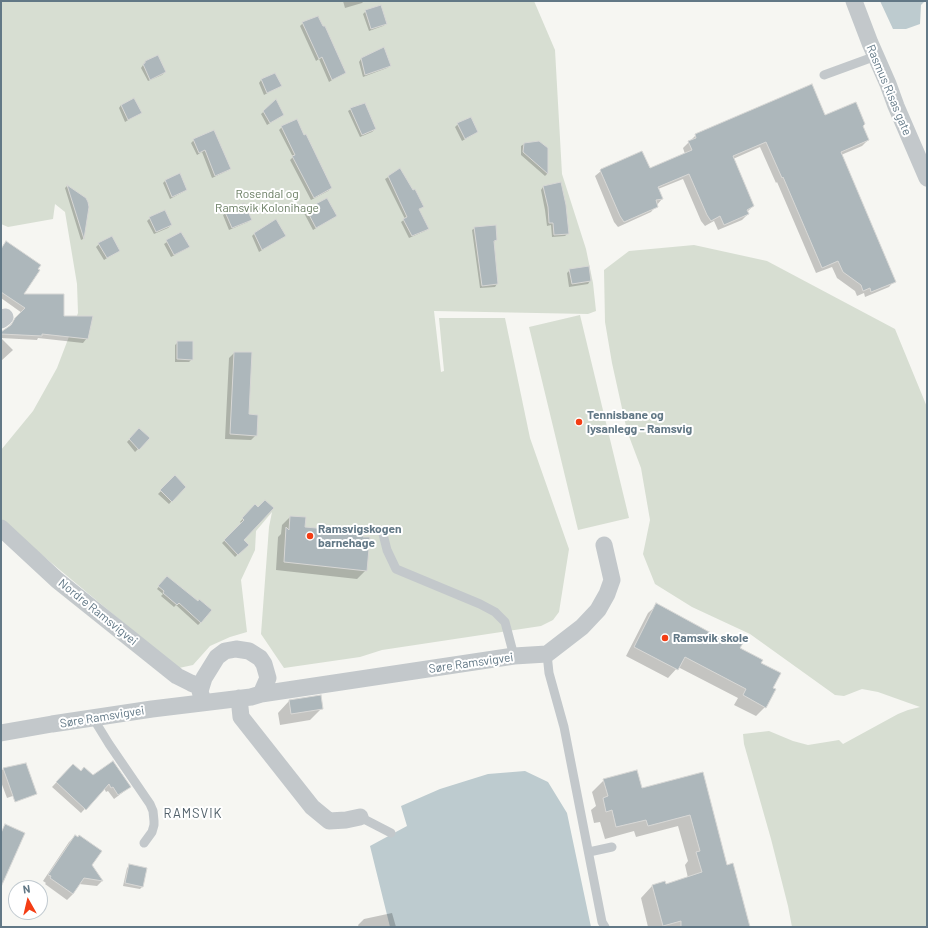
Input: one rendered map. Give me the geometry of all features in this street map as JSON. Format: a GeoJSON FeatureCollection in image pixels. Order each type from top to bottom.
{"type":"FeatureCollection","features":[{"type":"Feature","properties":{"kind":"street","name":"Rasmus Risas gate"},"geometry":{"type":"LineString","coordinates":[[854,1],[896,106],[927,178]]}},
{"type":"Feature","properties":{"kind":"street","name":"Nordre Ramsvigvei"},"geometry":{"type":"LineString","coordinates":[[1,528],[57,580],[177,676],[190,683],[203,695]]}},
{"type":"Feature","properties":{"kind":"street"},"geometry":{"type":"LineString","coordinates":[[547,654],[582,628],[598,610],[607,594],[612,580],[604,546]]}},
{"type":"Feature","properties":{"kind":"street"},"geometry":{"type":"LineString","coordinates":[[203,695],[204,678],[217,657],[226,651],[243,649],[256,655],[264,664],[268,678],[261,694]]}},
{"type":"Feature","properties":{"kind":"street","name":"Søre Ramsvigvei"},"geometry":{"type":"LineString","coordinates":[[1,733],[152,709],[203,695],[238,698],[258,696],[261,694],[514,656],[547,654]]}},
{"type":"Feature","properties":{"kind":"street"},"geometry":{"type":"LineString","coordinates":[[238,698],[241,717],[312,807],[329,821],[341,821],[360,817]]}},
{"type":"Feature","properties":{"kind":"lane"},"geometry":{"type":"LineString","coordinates":[[824,75],[876,56]]}},
{"type":"Feature","properties":{"kind":"lane"},"geometry":{"type":"LineString","coordinates":[[383,534],[387,550],[396,569],[480,604],[495,612],[505,622],[514,656]]}},
{"type":"Feature","properties":{"kind":"lane"},"geometry":{"type":"LineString","coordinates":[[547,654],[548,673],[564,727],[602,922],[606,927]]}},
{"type":"Feature","properties":{"kind":"lane"},"geometry":{"type":"LineString","coordinates":[[93,718],[150,804],[153,811],[154,825],[152,832],[144,843]]}},
{"type":"Feature","properties":{"kind":"lane"},"geometry":{"type":"LineString","coordinates":[[360,817],[391,833]]}},
{"type":"Feature","properties":{"kind":"lane"},"geometry":{"type":"LineString","coordinates":[[588,852],[612,847]]}},
{"type":"Feature","properties":{"kind":"green space","name":"Rosendal og Ramsvik Kolonihage"},"geometry":{"type":"Polygon","coordinates":[[[1,1],[534,1],[555,50],[562,174],[586,249],[593,283],[596,311],[588,314],[434,311],[441,372],[444,371],[439,318],[505,318],[530,438],[569,549],[559,612],[553,620],[541,626],[382,650],[360,657],[284,668],[261,634],[269,527],[272,512],[256,531],[255,550],[241,580],[247,632],[230,637],[210,646],[193,665],[179,668],[1,521],[1,450],[33,411],[57,368],[78,313],[77,284],[65,212],[55,204],[53,219],[8,227],[1,224],[1,1]]]}},
{"type":"Feature","properties":{"kind":"green space"},"geometry":{"type":"Polygon","coordinates":[[[694,245],[767,261],[895,329],[927,407],[927,927],[792,927],[771,839],[744,744],[743,734],[769,731],[793,741],[808,745],[839,740],[843,744],[898,714],[920,707],[878,692],[862,689],[844,696],[835,695],[750,634],[692,607],[655,584],[643,554],[650,520],[641,468],[627,431],[612,363],[605,322],[604,270],[629,251],[694,245]]]}},
{"type":"Feature","properties":{"kind":"green space","name":"Tennisbane og lysanlegg - Ramsvig"},"geometry":{"type":"Polygon","coordinates":[[[580,315],[629,518],[578,530],[529,327],[580,315]]]}},
{"type":"Feature","properties":{"kind":"shaded area"},"geometry":{"type":"Polygon","coordinates":[[[880,1],[925,1],[921,5],[920,24],[906,29],[893,29],[880,1]]]}},
{"type":"Feature","properties":{"kind":"shaded area"},"geometry":{"type":"Polygon","coordinates":[[[525,771],[548,782],[567,813],[591,927],[390,927],[370,846],[407,826],[401,806],[440,789],[488,774],[525,771]]]}},
{"type":"Feature","properties":{"kind":"building"},"geometry":{"type":"Polygon","coordinates":[[[381,5],[387,24],[371,29],[365,10],[381,5]]]}},
{"type":"Feature","properties":{"kind":"building"},"geometry":{"type":"Polygon","coordinates":[[[318,16],[323,26],[325,26],[346,73],[332,80],[322,57],[319,59],[302,22],[318,16]]]}},
{"type":"Feature","properties":{"kind":"building"},"geometry":{"type":"Polygon","coordinates":[[[384,47],[391,66],[365,75],[361,58],[384,47]]]}},
{"type":"Feature","properties":{"kind":"building"},"geometry":{"type":"Polygon","coordinates":[[[158,55],[166,72],[150,80],[143,64],[145,61],[158,55]]]}},
{"type":"Feature","properties":{"kind":"building"},"geometry":{"type":"Polygon","coordinates":[[[275,73],[282,86],[267,93],[261,79],[275,73]]]}},
{"type":"Feature","properties":{"kind":"building"},"geometry":{"type":"Polygon","coordinates":[[[812,84],[825,115],[856,102],[865,124],[863,126],[869,140],[841,152],[896,282],[871,292],[870,288],[863,291],[861,285],[843,272],[838,261],[822,268],[783,177],[782,178],[766,142],[733,156],[754,206],[747,210],[749,214],[724,225],[720,216],[711,221],[689,174],[658,187],[663,199],[656,200],[658,207],[624,222],[600,170],[601,169],[642,151],[650,168],[692,150],[688,141],[696,138],[695,134],[812,84]]]}},
{"type":"Feature","properties":{"kind":"building"},"geometry":{"type":"Polygon","coordinates":[[[134,98],[142,113],[128,120],[121,105],[134,98]]]}},
{"type":"Feature","properties":{"kind":"building"},"geometry":{"type":"Polygon","coordinates":[[[276,99],[284,115],[270,123],[263,111],[276,99]]]}},
{"type":"Feature","properties":{"kind":"building"},"geometry":{"type":"Polygon","coordinates":[[[365,103],[376,129],[362,135],[350,108],[365,103]]]}},
{"type":"Feature","properties":{"kind":"building"},"geometry":{"type":"Polygon","coordinates":[[[471,117],[478,132],[465,139],[457,123],[471,117]]]}},
{"type":"Feature","properties":{"kind":"building"},"geometry":{"type":"Polygon","coordinates":[[[297,119],[304,135],[306,134],[332,188],[314,198],[292,156],[295,155],[281,126],[297,119]]]}},
{"type":"Feature","properties":{"kind":"building"},"geometry":{"type":"Polygon","coordinates":[[[214,130],[231,169],[215,176],[205,150],[199,153],[193,139],[214,130]]]}},
{"type":"Feature","properties":{"kind":"building"},"geometry":{"type":"Polygon","coordinates":[[[539,141],[548,148],[548,174],[523,152],[524,143],[539,141]]]}},
{"type":"Feature","properties":{"kind":"building"},"geometry":{"type":"Polygon","coordinates":[[[400,168],[413,190],[415,189],[424,207],[419,209],[429,229],[412,236],[403,219],[407,217],[388,176],[400,168]]]}},
{"type":"Feature","properties":{"kind":"building"},"geometry":{"type":"Polygon","coordinates":[[[180,173],[187,190],[172,197],[165,180],[180,173]]]}},
{"type":"Feature","properties":{"kind":"building"},"geometry":{"type":"Polygon","coordinates":[[[561,182],[566,205],[569,234],[554,235],[553,223],[549,223],[548,207],[543,186],[561,182]]]}},
{"type":"Feature","properties":{"kind":"building"},"geometry":{"type":"Polygon","coordinates":[[[67,185],[86,198],[88,202],[89,207],[84,239],[67,185]]]}},
{"type":"Feature","properties":{"kind":"building"},"geometry":{"type":"Polygon","coordinates":[[[327,198],[337,216],[316,228],[306,209],[327,198]]]}},
{"type":"Feature","properties":{"kind":"building"},"geometry":{"type":"Polygon","coordinates":[[[244,203],[252,220],[232,228],[225,212],[244,203]]]}},
{"type":"Feature","properties":{"kind":"building"},"geometry":{"type":"Polygon","coordinates":[[[165,210],[172,225],[156,232],[149,217],[165,210]]]}},
{"type":"Feature","properties":{"kind":"building"},"geometry":{"type":"Polygon","coordinates":[[[276,219],[286,236],[262,250],[254,233],[276,219]]]}},
{"type":"Feature","properties":{"kind":"building"},"geometry":{"type":"Polygon","coordinates":[[[496,225],[497,240],[494,241],[498,284],[482,286],[474,227],[496,225]]]}},
{"type":"Feature","properties":{"kind":"building"},"geometry":{"type":"Polygon","coordinates":[[[181,232],[190,247],[174,255],[166,240],[181,232]]]}},
{"type":"Feature","properties":{"kind":"building"},"geometry":{"type":"Polygon","coordinates":[[[112,236],[120,251],[107,258],[98,243],[112,236]]]}},
{"type":"Feature","properties":{"kind":"building"},"geometry":{"type":"Polygon","coordinates":[[[6,241],[41,265],[38,269],[40,270],[24,294],[64,294],[64,316],[93,316],[88,339],[42,334],[42,336],[1,334],[1,332],[11,325],[15,318],[25,308],[1,292],[1,249],[6,241]]]}},
{"type":"Feature","properties":{"kind":"building"},"geometry":{"type":"Polygon","coordinates":[[[589,266],[591,281],[572,284],[569,269],[589,266]]]}},
{"type":"Feature","properties":{"kind":"building"},"geometry":{"type":"Polygon","coordinates":[[[177,341],[193,341],[193,360],[177,359],[177,341]]]}},
{"type":"Feature","properties":{"kind":"building"},"geometry":{"type":"Polygon","coordinates":[[[234,352],[252,352],[249,414],[258,415],[257,436],[230,434],[234,352]]]}},
{"type":"Feature","properties":{"kind":"building"},"geometry":{"type":"Polygon","coordinates":[[[139,428],[150,438],[139,450],[129,439],[139,428]]]}},
{"type":"Feature","properties":{"kind":"building"},"geometry":{"type":"Polygon","coordinates":[[[175,475],[186,487],[172,502],[160,490],[175,475]]]}},
{"type":"Feature","properties":{"kind":"building"},"geometry":{"type":"Polygon","coordinates":[[[265,500],[274,508],[244,540],[249,545],[238,555],[224,540],[244,520],[242,518],[255,504],[258,507],[265,500]]]}},
{"type":"Feature","properties":{"kind":"building"},"geometry":{"type":"Polygon","coordinates":[[[290,516],[306,517],[305,527],[360,532],[359,534],[364,534],[363,537],[370,537],[367,571],[284,562],[286,527],[289,530],[290,516]]]}},
{"type":"Feature","properties":{"kind":"building"},"geometry":{"type":"Polygon","coordinates":[[[167,576],[198,601],[199,599],[212,610],[201,623],[179,603],[177,605],[163,593],[164,591],[158,586],[167,576]]]}},
{"type":"Feature","properties":{"kind":"building"},"geometry":{"type":"Polygon","coordinates":[[[656,603],[724,640],[727,635],[743,643],[740,648],[763,660],[761,663],[781,673],[773,688],[776,689],[766,708],[743,695],[746,689],[685,657],[678,670],[634,647],[656,603]]]}},
{"type":"Feature","properties":{"kind":"building"},"geometry":{"type":"Polygon","coordinates":[[[321,695],[323,709],[291,714],[289,700],[321,695]]]}},
{"type":"Feature","properties":{"kind":"building"},"geometry":{"type":"Polygon","coordinates":[[[113,761],[131,787],[118,795],[109,784],[86,810],[56,782],[73,764],[81,771],[84,767],[93,775],[113,761]]]}},
{"type":"Feature","properties":{"kind":"building"},"geometry":{"type":"Polygon","coordinates":[[[26,763],[37,794],[15,802],[3,768],[26,763]]]}},
{"type":"Feature","properties":{"kind":"building"},"geometry":{"type":"Polygon","coordinates":[[[637,770],[642,788],[703,772],[727,865],[733,863],[750,927],[681,927],[681,921],[663,926],[652,885],[665,881],[666,884],[702,872],[696,852],[700,851],[690,815],[648,826],[646,820],[616,827],[612,810],[606,812],[603,798],[608,796],[603,779],[637,770]]]}},
{"type":"Feature","properties":{"kind":"building"},"geometry":{"type":"Polygon","coordinates":[[[5,824],[25,833],[1,887],[1,833],[5,824]]]}},
{"type":"Feature","properties":{"kind":"building"},"geometry":{"type":"Polygon","coordinates":[[[75,835],[78,837],[79,835],[102,851],[92,865],[103,881],[84,878],[73,894],[48,875],[75,835]]]}},
{"type":"Feature","properties":{"kind":"building"},"geometry":{"type":"Polygon","coordinates":[[[129,864],[147,868],[143,887],[125,883],[129,864]]]}},
{"type":"Feature","properties":{"kind":"place","name":"Tennisbane og lysanlegg - Ramsvig"},"geometry":{"type":"Point","coordinates":[579,422]}},
{"type":"Feature","properties":{"kind":"place","name":"Ramsvigskogen barnehage"},"geometry":{"type":"Point","coordinates":[310,536]}},
{"type":"Feature","properties":{"kind":"place","name":"Ramsvik skole"},"geometry":{"type":"Point","coordinates":[665,638]}},
{"type":"Feature","properties":{"kind":"district","name":"RAMSVIK"},"geometry":{"type":"Point","coordinates":[193,814]}}]}
